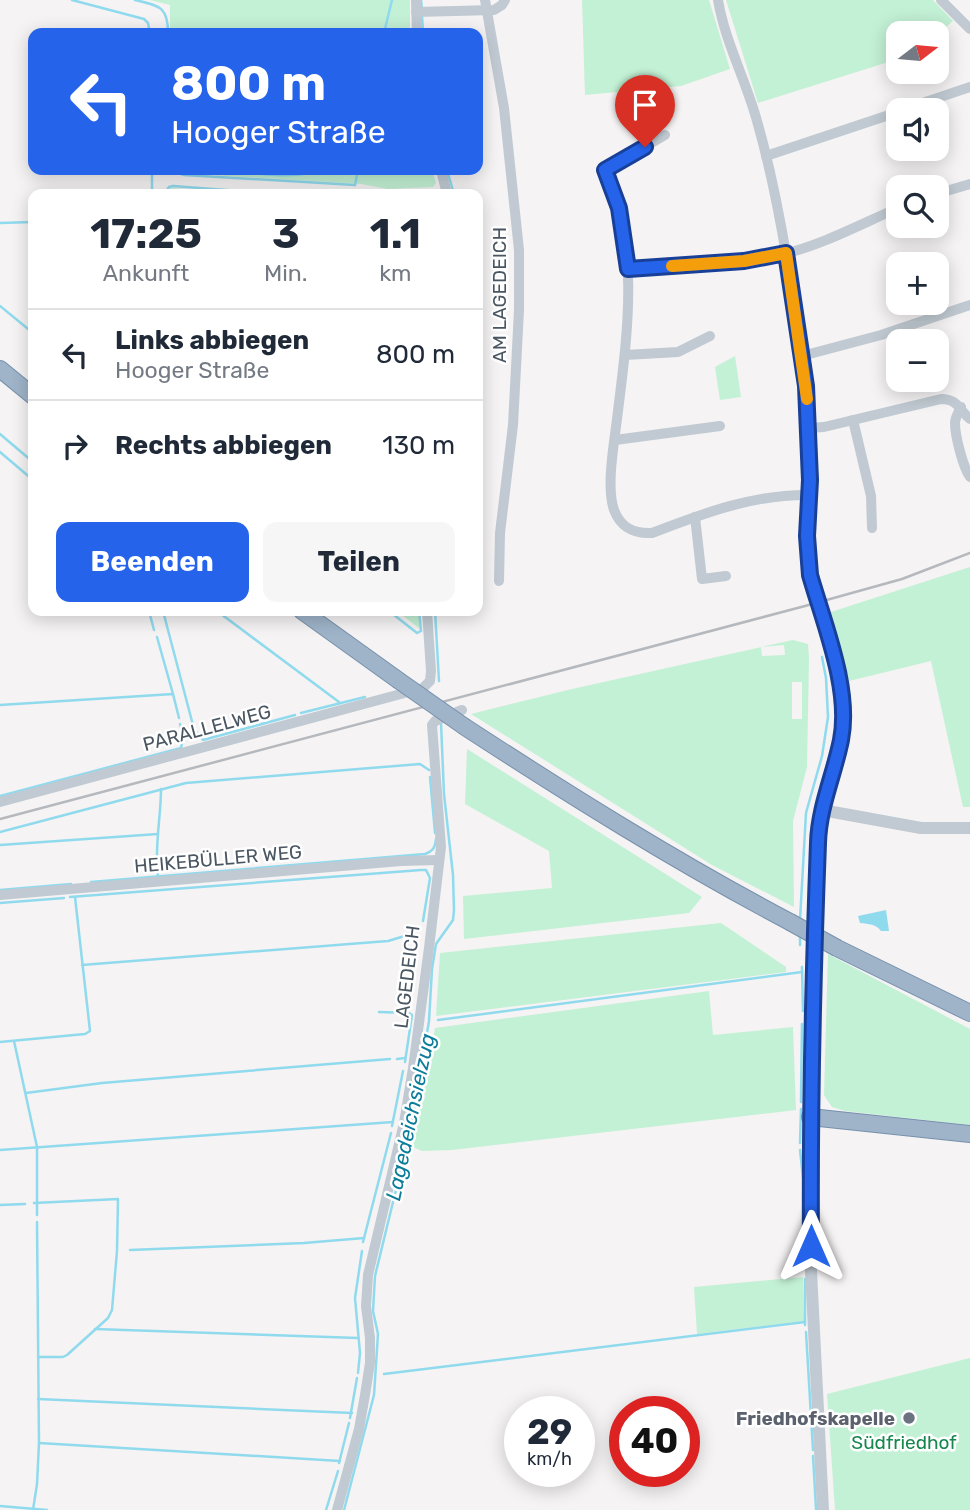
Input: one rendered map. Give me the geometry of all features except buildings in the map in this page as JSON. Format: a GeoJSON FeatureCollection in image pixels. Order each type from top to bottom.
{"type":"FeatureCollection","features":[{"type":"Feature","properties":{"kind":"highway"},"geometry":{"type":"LineString","coordinates":[[0,369],[28,392]]}},
{"type":"Feature","properties":{"kind":"highway"},"geometry":{"type":"LineString","coordinates":[[309,616],[465,727],[708,879],[837,948],[968,1012]]}},
{"type":"Feature","properties":{"kind":"highway"},"geometry":{"type":"LineString","coordinates":[[810,1118],[970,1134]]}},
{"type":"Feature","properties":{"kind":"street"},"geometry":{"type":"LineString","coordinates":[[416,0],[417,28]]}},
{"type":"Feature","properties":{"kind":"street"},"geometry":{"type":"LineString","coordinates":[[416,12],[486,5],[495,10],[505,0]]}},
{"type":"Feature","properties":{"kind":"street"},"geometry":{"type":"LineString","coordinates":[[718,0],[727,38],[757,119],[786,253],[806,386],[810,495],[807,536],[810,575],[839,680],[843,719],[841,739],[822,810],[818,849],[810,1118],[811,1271],[823,1510]]}},
{"type":"Feature","properties":{"kind":"street"},"geometry":{"type":"LineString","coordinates":[[941,0],[970,29]]}},
{"type":"Feature","properties":{"kind":"street","name":"AM LAGEDEICH"},"geometry":{"type":"LineString","coordinates":[[486,5],[504,108],[519,250],[513,425],[500,533],[499,581]]}},
{"type":"Feature","properties":{"kind":"street"},"geometry":{"type":"LineString","coordinates":[[938,98],[970,87]]}},
{"type":"Feature","properties":{"kind":"street"},"geometry":{"type":"LineString","coordinates":[[766,156],[886,116]]}},
{"type":"Feature","properties":{"kind":"street"},"geometry":{"type":"LineString","coordinates":[[665,135],[605,170],[619,208],[628,269],[629,313],[615,440],[611,491],[613,508],[620,521],[630,530],[652,533],[753,500],[810,495]]}},
{"type":"Feature","properties":{"kind":"street"},"geometry":{"type":"LineString","coordinates":[[949,190],[970,184]]}},
{"type":"Feature","properties":{"kind":"street"},"geometry":{"type":"LineString","coordinates":[[628,269],[744,261],[786,253],[886,213]]}},
{"type":"Feature","properties":{"kind":"street"},"geometry":{"type":"LineString","coordinates":[[802,356],[881,335],[970,305]]}},
{"type":"Feature","properties":{"kind":"street"},"geometry":{"type":"LineString","coordinates":[[625,355],[678,352],[710,336]]}},
{"type":"Feature","properties":{"kind":"street"},"geometry":{"type":"LineString","coordinates":[[808,428],[824,427],[940,399],[954,400],[970,419]]}},
{"type":"Feature","properties":{"kind":"street"},"geometry":{"type":"LineString","coordinates":[[961,407],[956,419],[956,430],[965,470],[970,477]]}},
{"type":"Feature","properties":{"kind":"street"},"geometry":{"type":"LineString","coordinates":[[853,420],[871,496],[872,528]]}},
{"type":"Feature","properties":{"kind":"street"},"geometry":{"type":"LineString","coordinates":[[615,440],[720,426]]}},
{"type":"Feature","properties":{"kind":"street"},"geometry":{"type":"LineString","coordinates":[[695,517],[702,579],[726,576]]}},
{"type":"Feature","properties":{"kind":"street","name":"PARALLELWEG"},"geometry":{"type":"LineString","coordinates":[[0,803],[423,688],[430,681],[431,671],[427,616]]}},
{"type":"Feature","properties":{"kind":"street","name":"LAGEDEICH"},"geometry":{"type":"LineString","coordinates":[[337,1510],[359,1429],[370,1363],[366,1306],[368,1275],[404,1123],[414,1068],[439,860],[440,835],[431,734],[435,721],[462,710]]}},
{"type":"Feature","properties":{"kind":"street"},"geometry":{"type":"LineString","coordinates":[[822,810],[921,828],[970,828]]}},
{"type":"Feature","properties":{"kind":"street","name":"HEIKEBÜLLER WEG"},"geometry":{"type":"LineString","coordinates":[[0,895],[439,860]]}},
{"type":"Feature","properties":{"kind":"green space"},"geometry":{"type":"Polygon","coordinates":[[[150,0],[410,0],[410,28],[170,28],[170,5],[150,0]]]}},
{"type":"Feature","properties":{"kind":"green space"},"geometry":{"type":"Polygon","coordinates":[[[582,0],[709,0],[730,69],[681,86],[585,95],[582,0]]]}},
{"type":"Feature","properties":{"kind":"green space"},"geometry":{"type":"Polygon","coordinates":[[[726,0],[933,0],[953,21],[949,25],[949,21],[886,21],[886,63],[758,103],[726,0]]]}},
{"type":"Feature","properties":{"kind":"green space"},"geometry":{"type":"Polygon","coordinates":[[[212,175],[434,175],[436,183],[433,187],[388,189],[361,184],[212,175]]]}},
{"type":"Feature","properties":{"kind":"green space"},"geometry":{"type":"Polygon","coordinates":[[[735,356],[741,397],[720,400],[715,367],[735,356]]]}},
{"type":"Feature","properties":{"kind":"green space"},"geometry":{"type":"Polygon","coordinates":[[[970,567],[970,807],[963,807],[931,661],[849,681],[831,612],[970,567]]]}},
{"type":"Feature","properties":{"kind":"green space"},"geometry":{"type":"Polygon","coordinates":[[[403,616],[419,616],[420,629],[403,616]]]}},
{"type":"Feature","properties":{"kind":"green space"},"geometry":{"type":"Polygon","coordinates":[[[793,640],[808,644],[807,767],[793,821],[794,907],[712,865],[471,714],[761,647],[762,656],[785,655],[784,645],[762,647],[793,640]],[[792,682],[792,719],[802,719],[802,682],[792,682]]]}},
{"type":"Feature","properties":{"kind":"green space"},"geometry":{"type":"Polygon","coordinates":[[[467,749],[702,897],[689,913],[464,939],[463,896],[552,888],[549,851],[465,804],[467,749]]]}},
{"type":"Feature","properties":{"kind":"green space"},"geometry":{"type":"Polygon","coordinates":[[[721,923],[786,967],[786,972],[436,1016],[440,953],[721,923]]]}},
{"type":"Feature","properties":{"kind":"green space"},"geometry":{"type":"Polygon","coordinates":[[[828,954],[970,1029],[970,1125],[845,1111],[832,1107],[824,1095],[828,954]]]}},
{"type":"Feature","properties":{"kind":"green space"},"geometry":{"type":"Polygon","coordinates":[[[709,991],[713,1035],[793,1027],[796,1110],[452,1150],[422,1151],[413,1147],[435,1028],[709,991]]]}},
{"type":"Feature","properties":{"kind":"green space"},"geometry":{"type":"Polygon","coordinates":[[[803,1277],[804,1321],[697,1334],[694,1287],[803,1277]]]}},
{"type":"Feature","properties":{"kind":"green space","name":"Südfriedhof"},"geometry":{"type":"Polygon","coordinates":[[[970,1358],[970,1510],[835,1510],[827,1394],[970,1358]]]}},
{"type":"Feature","properties":{"kind":"water"},"geometry":{"type":"Polygon","coordinates":[[[886,910],[889,931],[881,931],[875,926],[860,923],[858,916],[886,910]]]}},
{"type":"Feature","properties":{"kind":"waterway"},"geometry":{"type":"LineString","coordinates":[[72,0],[144,19],[149,28]]}},
{"type":"Feature","properties":{"kind":"waterway"},"geometry":{"type":"LineString","coordinates":[[135,0],[164,12],[168,28]]}},
{"type":"Feature","properties":{"kind":"waterway"},"geometry":{"type":"LineString","coordinates":[[385,28],[392,0]]}},
{"type":"Feature","properties":{"kind":"waterway","name":"Lagedeichsielzug"},"geometry":{"type":"LineString","coordinates":[[421,0],[422,9]]}},
{"type":"Feature","properties":{"kind":"waterway","name":"Lagedeichsielzug"},"geometry":{"type":"LineString","coordinates":[[422,16],[423,28]]}},
{"type":"Feature","properties":{"kind":"waterway"},"geometry":{"type":"LineString","coordinates":[[152,175],[152,189]]}},
{"type":"Feature","properties":{"kind":"waterway"},"geometry":{"type":"LineString","coordinates":[[184,175],[355,185]]}},
{"type":"Feature","properties":{"kind":"waterway"},"geometry":{"type":"LineString","coordinates":[[355,185],[357,175]]}},
{"type":"Feature","properties":{"kind":"waterway","name":"Lagedeichsielzug"},"geometry":{"type":"LineString","coordinates":[[448,175],[453,189]]}},
{"type":"Feature","properties":{"kind":"waterway"},"geometry":{"type":"LineString","coordinates":[[168,189],[173,186],[213,189]]}},
{"type":"Feature","properties":{"kind":"waterway"},"geometry":{"type":"LineString","coordinates":[[0,223],[28,222]]}},
{"type":"Feature","properties":{"kind":"waterway"},"geometry":{"type":"LineString","coordinates":[[0,306],[28,329]]}},
{"type":"Feature","properties":{"kind":"waterway"},"geometry":{"type":"LineString","coordinates":[[0,434],[28,458]]}},
{"type":"Feature","properties":{"kind":"waterway"},"geometry":{"type":"LineString","coordinates":[[0,452],[28,476]]}},
{"type":"Feature","properties":{"kind":"waterway"},"geometry":{"type":"LineString","coordinates":[[150,616],[154,630]]}},
{"type":"Feature","properties":{"kind":"waterway"},"geometry":{"type":"LineString","coordinates":[[164,616],[194,729],[203,740],[295,715]]}},
{"type":"Feature","properties":{"kind":"waterway"},"geometry":{"type":"LineString","coordinates":[[224,616],[339,702]]}},
{"type":"Feature","properties":{"kind":"waterway"},"geometry":{"type":"LineString","coordinates":[[395,616],[417,633],[421,631],[420,616]]}},
{"type":"Feature","properties":{"kind":"waterway","name":"Lagedeichsielzug"},"geometry":{"type":"LineString","coordinates":[[435,616],[439,681]]}},
{"type":"Feature","properties":{"kind":"waterway"},"geometry":{"type":"LineString","coordinates":[[157,637],[173,694]]}},
{"type":"Feature","properties":{"kind":"waterway"},"geometry":{"type":"LineString","coordinates":[[800,920],[806,813],[822,756],[828,717],[822,657]]}},
{"type":"Feature","properties":{"kind":"waterway"},"geometry":{"type":"LineString","coordinates":[[0,705],[173,694],[179,718]]}},
{"type":"Feature","properties":{"kind":"waterway"},"geometry":{"type":"LineString","coordinates":[[301,713],[365,697]]}},
{"type":"Feature","properties":{"kind":"waterway","name":"Lagedeichsielzug"},"geometry":{"type":"LineString","coordinates":[[344,1510],[374,1395],[378,1334],[373,1311],[375,1276],[412,1124],[429,1021],[436,944],[453,920],[453,875],[444,794],[441,723]]}},
{"type":"Feature","properties":{"kind":"waterway"},"geometry":{"type":"LineString","coordinates":[[0,796],[181,748],[183,737],[180,724]]}},
{"type":"Feature","properties":{"kind":"waterway"},"geometry":{"type":"LineString","coordinates":[[0,832],[186,783],[420,764],[429,770]]}},
{"type":"Feature","properties":{"kind":"waterway"},"geometry":{"type":"LineString","coordinates":[[430,777],[435,833]]}},
{"type":"Feature","properties":{"kind":"waterway"},"geometry":{"type":"LineString","coordinates":[[158,876],[161,789]]}},
{"type":"Feature","properties":{"kind":"waterway"},"geometry":{"type":"LineString","coordinates":[[0,845],[158,834]]}},
{"type":"Feature","properties":{"kind":"waterway"},"geometry":{"type":"LineString","coordinates":[[91,882],[425,854],[433,849],[436,839]]}},
{"type":"Feature","properties":{"kind":"waterway"},"geometry":{"type":"LineString","coordinates":[[70,897],[426,870],[430,878],[423,921]]}},
{"type":"Feature","properties":{"kind":"waterway"},"geometry":{"type":"LineString","coordinates":[[0,890],[71,884]]}},
{"type":"Feature","properties":{"kind":"waterway"},"geometry":{"type":"LineString","coordinates":[[0,1042],[85,1034],[90,1031],[75,897]]}},
{"type":"Feature","properties":{"kind":"waterway"},"geometry":{"type":"LineString","coordinates":[[0,903],[64,898]]}},
{"type":"Feature","properties":{"kind":"waterway"},"geometry":{"type":"LineString","coordinates":[[82,965],[388,941],[408,935],[418,928]]}},
{"type":"Feature","properties":{"kind":"waterway"},"geometry":{"type":"LineString","coordinates":[[800,934],[800,945]]}},
{"type":"Feature","properties":{"kind":"waterway"},"geometry":{"type":"LineString","coordinates":[[802,967],[803,1011]]}},
{"type":"Feature","properties":{"kind":"waterway"},"geometry":{"type":"LineString","coordinates":[[438,1020],[802,972]]}},
{"type":"Feature","properties":{"kind":"waterway"},"geometry":{"type":"LineString","coordinates":[[379,1012],[412,1015],[405,1062]]}},
{"type":"Feature","properties":{"kind":"waterway"},"geometry":{"type":"LineString","coordinates":[[801,1102],[802,1024]]}},
{"type":"Feature","properties":{"kind":"waterway"},"geometry":{"type":"LineString","coordinates":[[14,1041],[37,1147],[37,1215]]}},
{"type":"Feature","properties":{"kind":"waterway"},"geometry":{"type":"LineString","coordinates":[[397,1059],[405,1058]]}},
{"type":"Feature","properties":{"kind":"waterway"},"geometry":{"type":"LineString","coordinates":[[26,1093],[102,1083],[390,1059]]}},
{"type":"Feature","properties":{"kind":"waterway"},"geometry":{"type":"LineString","coordinates":[[392,1126],[403,1071]]}},
{"type":"Feature","properties":{"kind":"waterway"},"geometry":{"type":"LineString","coordinates":[[800,1143],[801,1109]]}},
{"type":"Feature","properties":{"kind":"waterway"},"geometry":{"type":"LineString","coordinates":[[0,1150],[393,1122]]}},
{"type":"Feature","properties":{"kind":"waterway"},"geometry":{"type":"LineString","coordinates":[[363,1242],[391,1133]]}},
{"type":"Feature","properties":{"kind":"waterway"},"geometry":{"type":"LineString","coordinates":[[800,1150],[804,1187],[804,1266]]}},
{"type":"Feature","properties":{"kind":"waterway"},"geometry":{"type":"LineString","coordinates":[[34,1203],[118,1199],[117,1251],[112,1310],[108,1318],[67,1355],[38,1357]]}},
{"type":"Feature","properties":{"kind":"waterway"},"geometry":{"type":"LineString","coordinates":[[0,1205],[25,1204]]}},
{"type":"Feature","properties":{"kind":"waterway"},"geometry":{"type":"LineString","coordinates":[[33,1510],[39,1443],[37,1222]]}},
{"type":"Feature","properties":{"kind":"waterway"},"geometry":{"type":"LineString","coordinates":[[130,1250],[364,1238]]}},
{"type":"Feature","properties":{"kind":"waterway"},"geometry":{"type":"LineString","coordinates":[[358,1373],[360,1353],[355,1298],[362,1251]]}},
{"type":"Feature","properties":{"kind":"waterway"},"geometry":{"type":"LineString","coordinates":[[805,1279],[805,1325]]}},
{"type":"Feature","properties":{"kind":"waterway"},"geometry":{"type":"LineString","coordinates":[[384,1374],[805,1322]]}},
{"type":"Feature","properties":{"kind":"waterway"},"geometry":{"type":"LineString","coordinates":[[95,1329],[358,1338]]}},
{"type":"Feature","properties":{"kind":"waterway"},"geometry":{"type":"LineString","coordinates":[[806,1332],[813,1450]]}},
{"type":"Feature","properties":{"kind":"waterway"},"geometry":{"type":"LineString","coordinates":[[350,1418],[357,1378]]}},
{"type":"Feature","properties":{"kind":"waterway"},"geometry":{"type":"LineString","coordinates":[[38,1399],[352,1413]]}},
{"type":"Feature","properties":{"kind":"waterway"},"geometry":{"type":"LineString","coordinates":[[339,1463],[349,1423]]}},
{"type":"Feature","properties":{"kind":"waterway"},"geometry":{"type":"LineString","coordinates":[[39,1443],[340,1461]]}},
{"type":"Feature","properties":{"kind":"waterway"},"geometry":{"type":"LineString","coordinates":[[813,1456],[816,1509]]}},
{"type":"Feature","properties":{"kind":"waterway"},"geometry":{"type":"LineString","coordinates":[[326,1510],[338,1471]]}},
{"type":"Feature","properties":{"kind":"waterway"},"geometry":{"type":"LineString","coordinates":[[0,1506],[47,1510]]}},
{"type":"Feature","properties":{"kind":"railway"},"geometry":{"type":"LineString","coordinates":[[0,819],[805,606],[902,579],[970,553]]}},
{"type":"Feature","properties":{"kind":"slow traffic"},"geometry":{"type":"LineString","coordinates":[[672,266],[744,261],[786,253],[807,399]]}},
{"type":"Feature","properties":{"kind":"place","name":"Friedhofskapelle"},"geometry":{"type":"Point","coordinates":[909,1418]}},
{"type":"Feature","properties":{"kind":"route"},"geometry":{"type":"LineString","coordinates":[[645,147],[605,170],[619,208],[628,269],[744,261],[786,253],[804,371],[810,480],[808,558],[810,575],[839,680],[843,719],[841,739],[826,789],[818,836],[810,1118],[811,1246]]}}]}
